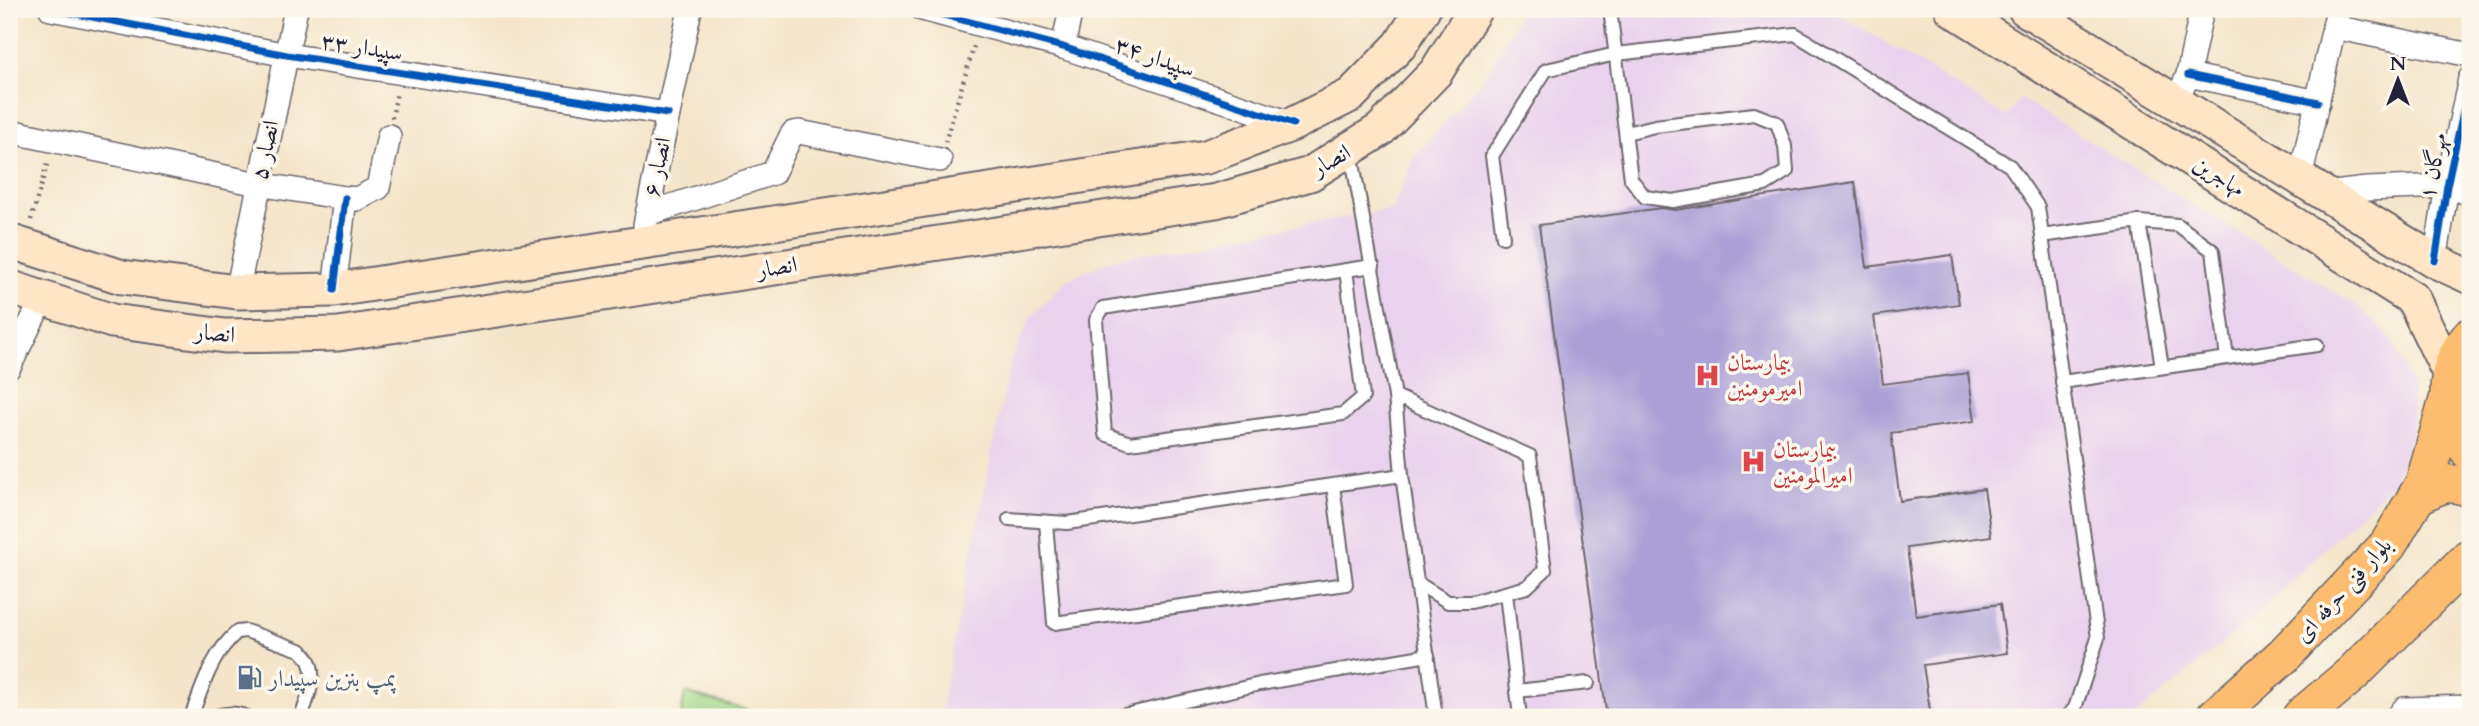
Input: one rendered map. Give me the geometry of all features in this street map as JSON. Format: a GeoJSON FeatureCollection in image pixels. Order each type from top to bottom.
{"type":"FeatureCollection","features":[{"type":"Feature","properties":{"kind":"main road","name":"انصار"},"geometry":{"type":"LineString","coordinates":[[16,243],[122,277],[237,292],[334,290],[644,228],[1019,186],[1206,157],[1293,124],[1351,95],[1401,45],[1423,9]]}},
{"type":"Feature","properties":{"kind":"main road","name":"انصار"},"geometry":{"type":"LineString","coordinates":[[9,287],[112,321],[238,336],[338,334],[1216,201],[1310,174],[1380,130],[1436,72],[1475,9]]}},
{"type":"Feature","properties":{"kind":"main road","name":"مهاجرین"},"geometry":{"type":"LineString","coordinates":[[1952,9],[2413,299],[2449,387]]}},
{"type":"Feature","properties":{"kind":"main road","name":"مهاجرین"},"geometry":{"type":"LineString","coordinates":[[2025,9],[2183,89],[2313,187],[2435,261],[2470,278]]}},
{"type":"Feature","properties":{"kind":"main road"},"geometry":{"type":"LineString","coordinates":[[2002,40],[2025,9]]}},
{"type":"Feature","properties":{"kind":"main road"},"geometry":{"type":"LineString","coordinates":[[2157,137],[2183,89]]}},
{"type":"Feature","properties":{"kind":"main road"},"geometry":{"type":"LineString","coordinates":[[1019,186],[1026,229]]}},
{"type":"Feature","properties":{"kind":"main road"},"geometry":{"type":"LineString","coordinates":[[635,289],[644,228]]}},
{"type":"Feature","properties":{"kind":"main road","name":"بلوار فنی حرفه ای"},"geometry":{"type":"LineString","coordinates":[[2215,717],[2284,655],[2388,545],[2424,484],[2459,353],[2470,337]]}},
{"type":"Feature","properties":{"kind":"main road"},"geometry":{"type":"LineString","coordinates":[[2449,387],[2454,426],[2470,452]]}},
{"type":"Feature","properties":{"kind":"main road"},"geometry":{"type":"LineString","coordinates":[[2417,496],[2442,484],[2458,482],[2470,489]]}},
{"type":"Feature","properties":{"kind":"main road"},"geometry":{"type":"LineString","coordinates":[[2301,717],[2351,674],[2470,557]]}},
{"type":"Feature","properties":{"kind":"street","name":"سپیدار ۳۳"},"geometry":{"type":"LineString","coordinates":[[51,9],[287,55],[668,114]]}},
{"type":"Feature","properties":{"kind":"street","name":"انصار ۵"},"geometry":{"type":"LineString","coordinates":[[237,292],[296,9]]}},
{"type":"Feature","properties":{"kind":"street","name":"انصار ۶"},"geometry":{"type":"LineString","coordinates":[[644,228],[690,9]]}},
{"type":"Feature","properties":{"kind":"street","name":"سپیدار ۳۴"},"geometry":{"type":"LineString","coordinates":[[922,9],[1063,47],[1293,124]]}},
{"type":"Feature","properties":{"kind":"street"},"geometry":{"type":"LineString","coordinates":[[1063,47],[1071,9]]}},
{"type":"Feature","properties":{"kind":"street"},"geometry":{"type":"LineString","coordinates":[[2202,9],[2183,89],[2318,102]]}},
{"type":"Feature","properties":{"kind":"street"},"geometry":{"type":"LineString","coordinates":[[2470,55],[2336,18],[2318,102],[2313,187],[2447,186],[2470,194]]}},
{"type":"Feature","properties":{"kind":"street","name":"مهرگان ۱"},"geometry":{"type":"LineString","coordinates":[[2435,261],[2447,186],[2470,79]]}},
{"type":"Feature","properties":{"kind":"street"},"geometry":{"type":"LineString","coordinates":[[9,131],[258,184],[357,199],[378,188],[389,136]]}},
{"type":"Feature","properties":{"kind":"street"},"geometry":{"type":"LineString","coordinates":[[644,228],[773,173],[793,133],[940,160]]}},
{"type":"Feature","properties":{"kind":"street"},"geometry":{"type":"LineString","coordinates":[[334,290],[345,198]]}},
{"type":"Feature","properties":{"kind":"street"},"geometry":{"type":"LineString","coordinates":[[9,368],[43,298]]}},
{"type":"Feature","properties":{"kind":"street"},"geometry":{"type":"LineString","coordinates":[[2398,715],[2404,709],[2470,707]]}},
{"type":"Feature","properties":{"kind":"lane"},"geometry":{"type":"LineString","coordinates":[[1610,9],[1631,179],[1645,197],[1673,201],[1765,185],[1787,172],[1785,146],[1777,123],[1754,114],[1655,126],[1626,133]]}},
{"type":"Feature","properties":{"kind":"lane"},"geometry":{"type":"LineString","coordinates":[[1503,237],[1492,156],[1546,69],[1616,54],[1795,34],[2010,166],[2038,207],[2098,638],[2075,708],[2067,717]]}},
{"type":"Feature","properties":{"kind":"lane"},"geometry":{"type":"LineString","coordinates":[[1350,149],[1395,396],[1402,475],[1436,717]]}},
{"type":"Feature","properties":{"kind":"lane"},"geometry":{"type":"LineString","coordinates":[[2042,236],[2139,222],[2178,225],[2213,251],[2227,358]]}},
{"type":"Feature","properties":{"kind":"lane"},"geometry":{"type":"LineString","coordinates":[[2139,222],[2162,367]]}},
{"type":"Feature","properties":{"kind":"lane"},"geometry":{"type":"LineString","coordinates":[[1346,270],[1363,397],[1343,414],[1130,443],[1105,434],[1096,320],[1103,308],[1346,270],[1373,266]]}},
{"type":"Feature","properties":{"kind":"lane"},"geometry":{"type":"LineString","coordinates":[[2062,382],[2316,345]]}},
{"type":"Feature","properties":{"kind":"lane"},"geometry":{"type":"LineString","coordinates":[[1395,396],[1530,456],[1545,569],[1527,587],[1471,602],[1448,602],[1419,584]]}},
{"type":"Feature","properties":{"kind":"lane"},"geometry":{"type":"LineString","coordinates":[[1009,519],[1067,523],[1402,475]]}},
{"type":"Feature","properties":{"kind":"lane"},"geometry":{"type":"LineString","coordinates":[[1046,522],[1054,623],[1346,584],[1333,485]]}},
{"type":"Feature","properties":{"kind":"lane"},"geometry":{"type":"LineString","coordinates":[[1506,593],[1520,717]]}},
{"type":"Feature","properties":{"kind":"lane"},"geometry":{"type":"LineString","coordinates":[[191,717],[220,649],[237,632],[246,631],[300,650],[313,665],[302,717]]}},
{"type":"Feature","properties":{"kind":"lane"},"geometry":{"type":"LineString","coordinates":[[1116,717],[1260,684],[1428,655]]}},
{"type":"Feature","properties":{"kind":"lane"},"geometry":{"type":"LineString","coordinates":[[1517,691],[1588,683]]}},
{"type":"Feature","properties":{"kind":"lane"},"geometry":{"type":"LineString","coordinates":[[212,717],[224,713],[247,717]]}},
{"type":"Feature","properties":{"kind":"path"},"geometry":{"type":"LineString","coordinates":[[940,160],[981,25]]}},
{"type":"Feature","properties":{"kind":"path"},"geometry":{"type":"LineString","coordinates":[[389,136],[401,72]]}},
{"type":"Feature","properties":{"kind":"path"},"geometry":{"type":"LineString","coordinates":[[16,243],[54,141]]}},
{"type":"Feature","properties":{"kind":"shaded area","name":"بیمارستان امیرمومنین"},"geometry":{"type":"Polygon","coordinates":[[[1523,9],[1831,9],[2007,117],[2020,98],[2359,307],[2394,342],[2412,388],[2412,437],[2394,482],[2253,618],[2134,717],[939,717],[1010,362],[1031,316],[1067,280],[1113,259],[1393,209],[1414,157],[1484,79],[1523,9]]]}},
{"type":"Feature","properties":{"kind":"green space"},"geometry":{"type":"Polygon","coordinates":[[[685,693],[747,710],[746,717],[681,717],[685,693]]]}},
{"type":"Feature","properties":{"kind":"building","name":"بیمارستان امیرالمومنین"},"geometry":{"type":"Polygon","coordinates":[[[1855,182],[1867,267],[1952,255],[1959,304],[1874,316],[1883,384],[1968,373],[1975,421],[1891,433],[1900,501],[1984,489],[1991,536],[1907,548],[1916,616],[2000,604],[2007,653],[1923,665],[1931,717],[1607,717],[1539,225],[1661,208],[1675,210],[1855,182]]]}},
{"type":"Feature","properties":{"kind":"cycle path"},"geometry":{"type":"LineString","coordinates":[[51,9],[287,55],[668,114]]}},
{"type":"Feature","properties":{"kind":"cycle path"},"geometry":{"type":"LineString","coordinates":[[922,9],[1063,47],[1293,124]]}},
{"type":"Feature","properties":{"kind":"cycle path"},"geometry":{"type":"LineString","coordinates":[[2188,75],[2318,102]]}},
{"type":"Feature","properties":{"kind":"cycle path"},"geometry":{"type":"LineString","coordinates":[[2435,261],[2447,186],[2470,79]]}},
{"type":"Feature","properties":{"kind":"cycle path"},"geometry":{"type":"LineString","coordinates":[[334,290],[345,198]]}},
{"type":"Feature","properties":{"kind":"place","name":"بیمارستان امیرمومنین"},"geometry":{"type":"Point","coordinates":[1707,375]}},
{"type":"Feature","properties":{"kind":"place","name":"بیمارستان امیرالمومنین"},"geometry":{"type":"Point","coordinates":[1753,462]}},
{"type":"Feature","properties":{"kind":"place","name":"پمپ بنزین سپیدار"},"geometry":{"type":"Point","coordinates":[249,678]}}]}
